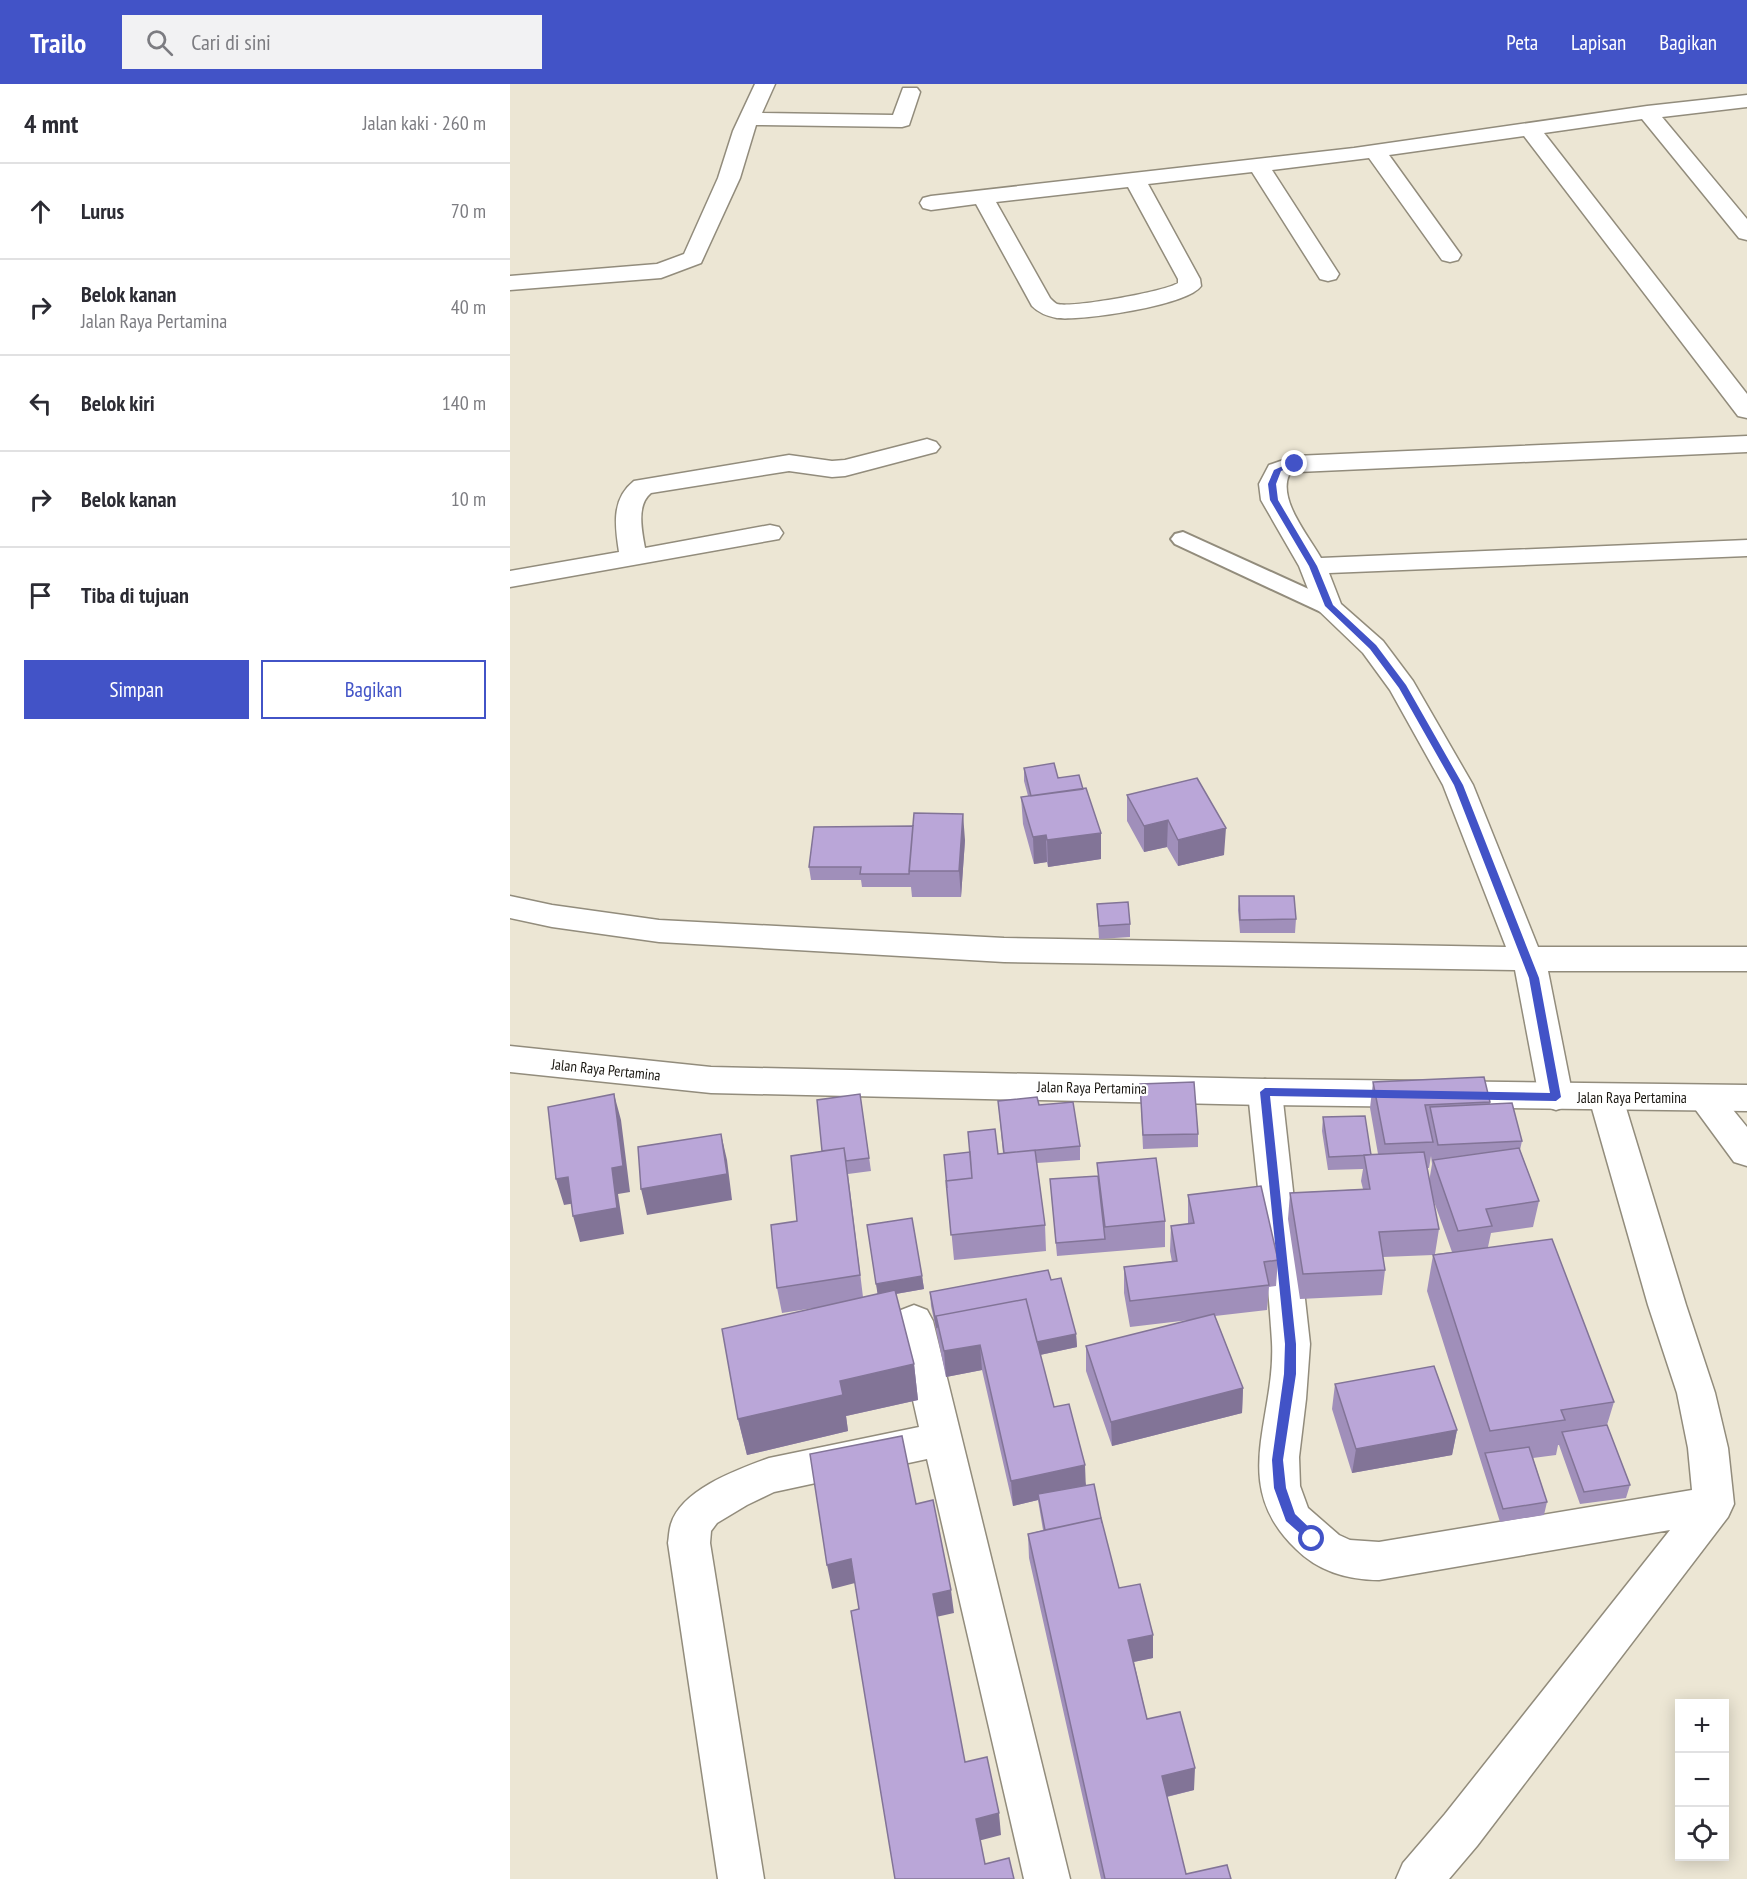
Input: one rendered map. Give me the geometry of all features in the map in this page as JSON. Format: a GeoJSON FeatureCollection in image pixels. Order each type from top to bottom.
{"type":"FeatureCollection","features":[{"type":"Feature","properties":{"kind":"street"},"geometry":{"type":"LineString","coordinates":[[510,283],[661,271],[693,258],[729,178],[748,119],[765,84]]}},
{"type":"Feature","properties":{"kind":"street"},"geometry":{"type":"LineString","coordinates":[[748,119],[902,121],[910,92]]}},
{"type":"Feature","properties":{"kind":"street"},"geometry":{"type":"LineString","coordinates":[[931,203],[1375,151],[1647,112],[1747,101]]}},
{"type":"Feature","properties":{"kind":"street"},"geometry":{"type":"LineString","coordinates":[[1647,112],[1747,233]]}},
{"type":"Feature","properties":{"kind":"street"},"geometry":{"type":"LineString","coordinates":[[1530,128],[1747,411]]}},
{"type":"Feature","properties":{"kind":"street"},"geometry":{"type":"LineString","coordinates":[[1375,151],[1450,255]]}},
{"type":"Feature","properties":{"kind":"street"},"geometry":{"type":"LineString","coordinates":[[1258,165],[1328,274]]}},
{"type":"Feature","properties":{"kind":"street"},"geometry":{"type":"LineString","coordinates":[[983,198],[1046,308],[1053,311],[1068,311],[1165,297],[1184,292],[1190,286],[1189,279],[1135,180]]}},
{"type":"Feature","properties":{"kind":"street"},"geometry":{"type":"LineString","coordinates":[[1554,1086],[1531,968],[1458,785],[1403,687],[1373,647],[1329,606],[1313,566],[1274,500],[1272,484],[1278,470],[1295,464],[1747,444]]}},
{"type":"Feature","properties":{"kind":"street"},"geometry":{"type":"LineString","coordinates":[[633,558],[629,518],[634,495],[637,489],[643,486],[706,478],[789,463],[832,469],[845,468],[927,447]]}},
{"type":"Feature","properties":{"kind":"street"},"geometry":{"type":"LineString","coordinates":[[510,579],[770,533]]}},
{"type":"Feature","properties":{"kind":"street"},"geometry":{"type":"LineString","coordinates":[[1313,566],[1747,548]]}},
{"type":"Feature","properties":{"kind":"street"},"geometry":{"type":"LineString","coordinates":[[510,907],[552,916],[659,931],[1004,950],[1531,968],[1747,959]]}},
{"type":"Feature","properties":{"kind":"street","name":"Jalan Raya Pertamina"},"geometry":{"type":"LineString","coordinates":[[510,1059],[711,1080],[1265,1092],[1554,1086],[1606,1098],[1747,1098]]}},
{"type":"Feature","properties":{"kind":"street"},"geometry":{"type":"LineString","coordinates":[[1265,1092],[1291,1344],[1290,1374],[1277,1460],[1280,1488],[1290,1517],[1312,1539],[1333,1553],[1356,1562],[1379,1561],[1714,1504]]}},
{"type":"Feature","properties":{"kind":"street"},"geometry":{"type":"LineString","coordinates":[[1419,1879],[1461,1830],[1714,1504],[1708,1448],[1696,1393],[1667,1305],[1606,1098]]}},
{"type":"Feature","properties":{"kind":"street"},"geometry":{"type":"LineString","coordinates":[[1704,1098],[1747,1152]]}},
{"type":"Feature","properties":{"kind":"street"},"geometry":{"type":"LineString","coordinates":[[914,1321],[1047,1879]]}},
{"type":"Feature","properties":{"kind":"street"},"geometry":{"type":"LineString","coordinates":[[741,1879],[689,1543],[691,1524],[703,1510],[733,1492],[769,1476],[941,1439]]}},
{"type":"Feature","properties":{"kind":"lane"},"geometry":{"type":"LineString","coordinates":[[1183,539],[1329,606]]}},
{"type":"Feature","properties":{"kind":"building"},"geometry":{"type":"Polygon","coordinates":[[[1054,763],[1058,778],[1079,775],[1083,789],[1031,796],[1024,768],[1054,763]]]}},
{"type":"Feature","properties":{"kind":"building"},"geometry":{"type":"Polygon","coordinates":[[[1197,778],[1226,828],[1178,840],[1168,820],[1144,826],[1127,795],[1197,778]]]}},
{"type":"Feature","properties":{"kind":"building"},"geometry":{"type":"Polygon","coordinates":[[[1086,788],[1101,833],[1047,840],[1046,835],[1033,837],[1021,797],[1086,788]]]}},
{"type":"Feature","properties":{"kind":"building"},"geometry":{"type":"Polygon","coordinates":[[[914,813],[963,814],[959,871],[909,871],[914,813]]]}},
{"type":"Feature","properties":{"kind":"building"},"geometry":{"type":"Polygon","coordinates":[[[913,826],[909,874],[860,874],[861,867],[809,867],[814,827],[913,826]]]}},
{"type":"Feature","properties":{"kind":"building"},"geometry":{"type":"Polygon","coordinates":[[[1239,896],[1294,896],[1296,919],[1240,920],[1239,896]]]}},
{"type":"Feature","properties":{"kind":"building"},"geometry":{"type":"Polygon","coordinates":[[[1128,902],[1130,924],[1099,926],[1097,904],[1128,902]]]}},
{"type":"Feature","properties":{"kind":"building"},"geometry":{"type":"Polygon","coordinates":[[[1484,1077],[1490,1102],[1425,1105],[1433,1142],[1385,1144],[1373,1082],[1484,1077]]]}},
{"type":"Feature","properties":{"kind":"building"},"geometry":{"type":"Polygon","coordinates":[[[1194,1082],[1198,1134],[1143,1135],[1140,1084],[1194,1082]]]}},
{"type":"Feature","properties":{"kind":"building"},"geometry":{"type":"Polygon","coordinates":[[[614,1094],[623,1166],[612,1168],[617,1208],[573,1216],[568,1177],[556,1179],[548,1107],[614,1094]]]}},
{"type":"Feature","properties":{"kind":"building"},"geometry":{"type":"Polygon","coordinates":[[[860,1094],[869,1158],[846,1161],[844,1148],[822,1151],[817,1100],[860,1094]]]}},
{"type":"Feature","properties":{"kind":"building"},"geometry":{"type":"Polygon","coordinates":[[[1037,1097],[1039,1105],[1073,1102],[1080,1146],[1004,1153],[998,1101],[1037,1097]]]}},
{"type":"Feature","properties":{"kind":"building"},"geometry":{"type":"Polygon","coordinates":[[[1512,1103],[1522,1141],[1438,1145],[1430,1107],[1512,1103]]]}},
{"type":"Feature","properties":{"kind":"building"},"geometry":{"type":"Polygon","coordinates":[[[1365,1116],[1371,1155],[1329,1157],[1323,1117],[1365,1116]]]}},
{"type":"Feature","properties":{"kind":"building"},"geometry":{"type":"Polygon","coordinates":[[[995,1129],[998,1154],[1035,1150],[1045,1225],[951,1235],[946,1181],[972,1178],[968,1132],[995,1129]]]}},
{"type":"Feature","properties":{"kind":"building"},"geometry":{"type":"Polygon","coordinates":[[[721,1134],[727,1174],[641,1189],[638,1147],[721,1134]]]}},
{"type":"Feature","properties":{"kind":"building"},"geometry":{"type":"Polygon","coordinates":[[[844,1148],[860,1275],[777,1288],[771,1225],[797,1221],[791,1156],[844,1148]]]}},
{"type":"Feature","properties":{"kind":"building"},"geometry":{"type":"Polygon","coordinates":[[[1519,1148],[1539,1201],[1486,1209],[1492,1226],[1458,1231],[1433,1160],[1519,1148]]]}},
{"type":"Feature","properties":{"kind":"building"},"geometry":{"type":"Polygon","coordinates":[[[970,1152],[972,1178],[946,1181],[944,1155],[970,1152]]]}},
{"type":"Feature","properties":{"kind":"building"},"geometry":{"type":"Polygon","coordinates":[[[1424,1152],[1439,1229],[1379,1232],[1385,1270],[1303,1274],[1290,1193],[1370,1189],[1364,1155],[1424,1152]]]}},
{"type":"Feature","properties":{"kind":"building"},"geometry":{"type":"Polygon","coordinates":[[[1156,1158],[1165,1221],[1105,1227],[1097,1163],[1156,1158]]]}},
{"type":"Feature","properties":{"kind":"building"},"geometry":{"type":"Polygon","coordinates":[[[1098,1176],[1105,1239],[1056,1243],[1050,1179],[1098,1176]]]}},
{"type":"Feature","properties":{"kind":"building"},"geometry":{"type":"Polygon","coordinates":[[[1261,1186],[1278,1260],[1264,1262],[1269,1285],[1130,1301],[1124,1267],[1177,1261],[1171,1226],[1194,1223],[1188,1195],[1261,1186]]]}},
{"type":"Feature","properties":{"kind":"building"},"geometry":{"type":"Polygon","coordinates":[[[912,1218],[922,1276],[876,1284],[867,1225],[912,1218]]]}},
{"type":"Feature","properties":{"kind":"building"},"geometry":{"type":"Polygon","coordinates":[[[1552,1239],[1614,1402],[1561,1410],[1565,1420],[1490,1431],[1433,1255],[1552,1239]]]}},
{"type":"Feature","properties":{"kind":"building"},"geometry":{"type":"Polygon","coordinates":[[[1048,1270],[1051,1280],[1061,1278],[1076,1334],[1037,1342],[1026,1299],[936,1316],[937,1328],[930,1292],[1048,1270]]]}},
{"type":"Feature","properties":{"kind":"building"},"geometry":{"type":"Polygon","coordinates":[[[895,1290],[914,1364],[840,1381],[843,1395],[738,1419],[722,1329],[895,1290]]]}},
{"type":"Feature","properties":{"kind":"building"},"geometry":{"type":"Polygon","coordinates":[[[1026,1299],[1054,1407],[1069,1404],[1085,1465],[1011,1481],[980,1345],[944,1351],[936,1316],[1026,1299]]]}},
{"type":"Feature","properties":{"kind":"building"},"geometry":{"type":"Polygon","coordinates":[[[1214,1314],[1243,1388],[1111,1422],[1086,1346],[1214,1314]]]}},
{"type":"Feature","properties":{"kind":"building"},"geometry":{"type":"Polygon","coordinates":[[[1434,1366],[1457,1430],[1356,1449],[1335,1384],[1434,1366]]]}},
{"type":"Feature","properties":{"kind":"building"},"geometry":{"type":"Polygon","coordinates":[[[1607,1425],[1630,1485],[1584,1492],[1562,1432],[1607,1425]]]}},
{"type":"Feature","properties":{"kind":"building"},"geometry":{"type":"Polygon","coordinates":[[[902,1436],[916,1504],[933,1500],[951,1590],[933,1594],[965,1762],[987,1757],[999,1813],[976,1819],[985,1864],[1009,1858],[1014,1879],[895,1879],[851,1611],[859,1609],[851,1559],[827,1565],[810,1454],[902,1436]]]}},
{"type":"Feature","properties":{"kind":"building"},"geometry":{"type":"Polygon","coordinates":[[[1529,1447],[1547,1502],[1503,1509],[1485,1453],[1529,1447]]]}},
{"type":"Feature","properties":{"kind":"building"},"geometry":{"type":"Polygon","coordinates":[[[1094,1484],[1101,1518],[1045,1530],[1038,1494],[1094,1484]]]}},
{"type":"Feature","properties":{"kind":"building"},"geometry":{"type":"Polygon","coordinates":[[[1101,1518],[1119,1588],[1140,1584],[1153,1635],[1128,1640],[1147,1719],[1180,1712],[1195,1768],[1162,1776],[1186,1874],[1227,1865],[1231,1879],[1105,1879],[1028,1534],[1101,1518]]]}},
{"type":"Feature","properties":{"kind":"route"},"geometry":{"type":"LineString","coordinates":[[1295,464],[1278,470],[1272,484],[1274,500],[1313,566],[1329,606],[1373,647],[1403,687],[1458,785],[1534,978],[1556,1097],[1265,1092],[1291,1344],[1290,1374],[1277,1460],[1280,1488],[1290,1517],[1312,1539]]}}]}
